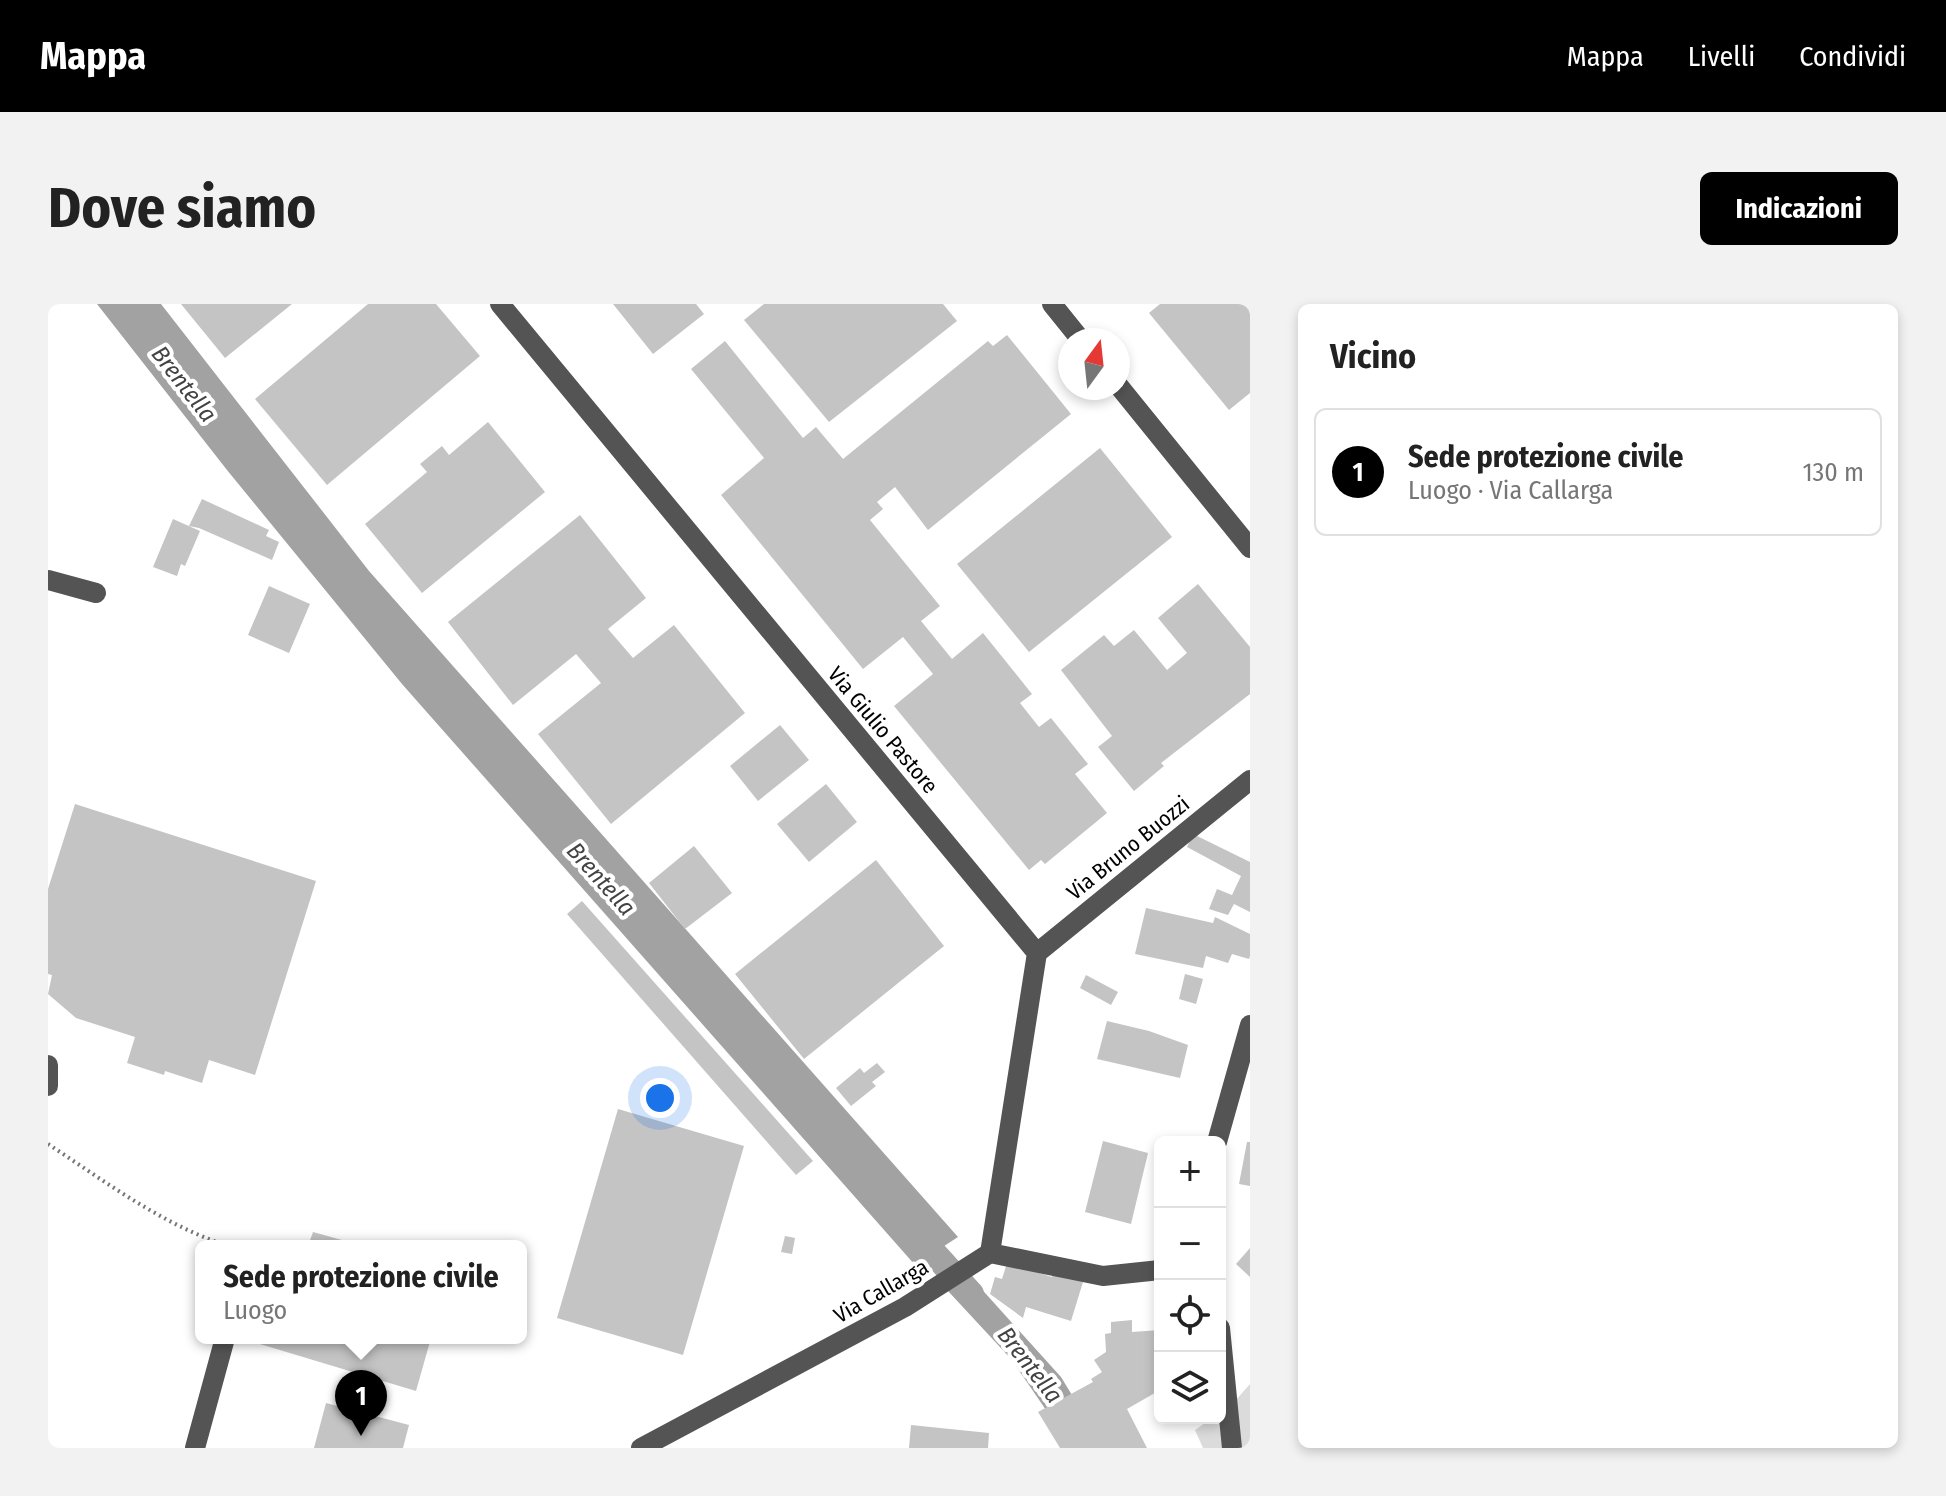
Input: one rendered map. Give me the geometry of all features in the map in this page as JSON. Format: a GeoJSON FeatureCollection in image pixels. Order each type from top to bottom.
{"type":"FeatureCollection","features":[{"type":"Feature","properties":{"kind":"street","name":"Via Giulio Pastore"},"geometry":{"type":"LineString","coordinates":[[500,304],[1037,953]]}},
{"type":"Feature","properties":{"kind":"street"},"geometry":{"type":"LineString","coordinates":[[1052,304],[1071,328]]}},
{"type":"Feature","properties":{"kind":"street"},"geometry":{"type":"LineString","coordinates":[[1130,400],[1250,548]]}},
{"type":"Feature","properties":{"kind":"street"},"geometry":{"type":"LineString","coordinates":[[48,580],[96,593]]}},
{"type":"Feature","properties":{"kind":"street","name":"Via Bruno Buozzi"},"geometry":{"type":"LineString","coordinates":[[1037,953],[1250,780]]}},
{"type":"Feature","properties":{"kind":"street"},"geometry":{"type":"LineString","coordinates":[[1037,953],[990,1253],[1103,1276],[1154,1271]]}},
{"type":"Feature","properties":{"kind":"street"},"geometry":{"type":"LineString","coordinates":[[1219,1136],[1250,1025]]}},
{"type":"Feature","properties":{"kind":"street"},"geometry":{"type":"LineString","coordinates":[[48,1065],[48,1086]]}},
{"type":"Feature","properties":{"kind":"street","name":"Via Callarga"},"geometry":{"type":"LineString","coordinates":[[641,1448],[905,1307],[990,1253]]}},
{"type":"Feature","properties":{"kind":"street"},"geometry":{"type":"LineString","coordinates":[[195,1448],[223,1344]]}},
{"type":"Feature","properties":{"kind":"street"},"geometry":{"type":"LineString","coordinates":[[1222,1352],[1232,1448]]}},
{"type":"Feature","properties":{"kind":"path"},"geometry":{"type":"LineString","coordinates":[[48,1144],[157,1215],[209,1240]]}},
{"type":"Feature","properties":{"kind":"shaded area"},"geometry":{"type":"Polygon","coordinates":[[[1250,1384],[1250,1448],[1203,1448],[1195,1430],[1204,1424],[1226,1424],[1226,1411],[1250,1384]]]}},
{"type":"Feature","properties":{"kind":"water"},"geometry":{"type":"Polygon","coordinates":[[[97,304],[161,304],[369,571],[958,1237],[915,1265],[402,684],[227,470],[97,304]]]}},
{"type":"Feature","properties":{"kind":"water"},"geometry":{"type":"Polygon","coordinates":[[[968,1274],[1061,1377],[1104,1448],[1046,1410],[1012,1360],[948,1291],[968,1274]]]}},
{"type":"Feature","properties":{"kind":"building"},"geometry":{"type":"Polygon","coordinates":[[[181,304],[292,304],[225,358],[181,304]]]}},
{"type":"Feature","properties":{"kind":"building"},"geometry":{"type":"Polygon","coordinates":[[[368,304],[436,304],[480,356],[327,485],[255,399],[368,304]]]}},
{"type":"Feature","properties":{"kind":"building"},"geometry":{"type":"Polygon","coordinates":[[[613,304],[696,304],[704,314],[653,354],[613,304]]]}},
{"type":"Feature","properties":{"kind":"building"},"geometry":{"type":"Polygon","coordinates":[[[764,304],[943,304],[957,321],[829,422],[744,320],[764,304]]]}},
{"type":"Feature","properties":{"kind":"building"},"geometry":{"type":"Polygon","coordinates":[[[1160,304],[1250,304],[1250,393],[1229,410],[1149,313],[1160,304]]]}},
{"type":"Feature","properties":{"kind":"building"},"geometry":{"type":"Polygon","coordinates":[[[1007,335],[1071,414],[928,530],[895,487],[877,502],[883,509],[870,520],[940,606],[921,621],[952,659],[983,633],[1032,694],[1020,703],[1039,727],[1051,718],[1088,764],[1075,774],[1107,813],[1045,864],[1041,860],[1029,870],[894,706],[933,674],[903,637],[863,669],[721,495],[764,458],[691,369],[725,341],[803,438],[816,427],[843,459],[988,341],[993,346],[1007,335]]]}},
{"type":"Feature","properties":{"kind":"building"},"geometry":{"type":"Polygon","coordinates":[[[488,422],[545,492],[422,593],[365,524],[427,472],[420,464],[442,446],[449,455],[488,422]]]}},
{"type":"Feature","properties":{"kind":"building"},"geometry":{"type":"Polygon","coordinates":[[[1100,448],[1172,537],[1029,652],[957,564],[1100,448]]]}},
{"type":"Feature","properties":{"kind":"building"},"geometry":{"type":"Polygon","coordinates":[[[202,499],[269,530],[266,536],[279,542],[272,560],[189,526],[202,499]]]}},
{"type":"Feature","properties":{"kind":"building"},"geometry":{"type":"Polygon","coordinates":[[[580,515],[646,598],[608,629],[633,658],[674,625],[745,713],[611,824],[538,734],[601,683],[576,654],[513,705],[448,622],[580,515]]]}},
{"type":"Feature","properties":{"kind":"building"},"geometry":{"type":"Polygon","coordinates":[[[173,519],[200,531],[185,566],[181,564],[177,576],[153,567],[173,519]]]}},
{"type":"Feature","properties":{"kind":"building"},"geometry":{"type":"Polygon","coordinates":[[[1198,584],[1250,647],[1250,694],[1161,763],[1164,766],[1134,791],[1098,747],[1112,736],[1061,670],[1104,635],[1114,646],[1134,630],[1167,670],[1187,653],[1158,618],[1198,584]]]}},
{"type":"Feature","properties":{"kind":"building"},"geometry":{"type":"Polygon","coordinates":[[[269,586],[310,604],[289,653],[248,635],[269,586]]]}},
{"type":"Feature","properties":{"kind":"building"},"geometry":{"type":"Polygon","coordinates":[[[780,725],[809,760],[758,801],[730,766],[780,725]]]}},
{"type":"Feature","properties":{"kind":"building"},"geometry":{"type":"Polygon","coordinates":[[[826,784],[857,822],[809,862],[777,824],[826,784]]]}},
{"type":"Feature","properties":{"kind":"building"},"geometry":{"type":"Polygon","coordinates":[[[75,804],[316,881],[255,1075],[209,1060],[202,1083],[127,1063],[135,1037],[76,1018],[48,994],[52,975],[48,974],[48,889],[75,804]]]}},
{"type":"Feature","properties":{"kind":"building"},"geometry":{"type":"Polygon","coordinates":[[[1193,834],[1250,862],[1250,912],[1234,904],[1228,915],[1209,909],[1217,889],[1232,895],[1241,876],[1187,847],[1193,834]]]}},
{"type":"Feature","properties":{"kind":"building"},"geometry":{"type":"Polygon","coordinates":[[[694,846],[732,893],[685,929],[649,883],[694,846]]]}},
{"type":"Feature","properties":{"kind":"building"},"geometry":{"type":"Polygon","coordinates":[[[876,860],[944,946],[804,1059],[735,974],[876,860]]]}},
{"type":"Feature","properties":{"kind":"building"},"geometry":{"type":"Polygon","coordinates":[[[582,901],[813,1161],[796,1175],[567,914],[582,901]]]}},
{"type":"Feature","properties":{"kind":"building"},"geometry":{"type":"Polygon","coordinates":[[[1146,908],[1213,923],[1215,917],[1250,934],[1249,959],[1232,954],[1228,963],[1206,956],[1203,968],[1135,954],[1146,908]]]}},
{"type":"Feature","properties":{"kind":"building"},"geometry":{"type":"Polygon","coordinates":[[[1185,974],[1203,979],[1196,1004],[1179,999],[1185,974]]]}},
{"type":"Feature","properties":{"kind":"building"},"geometry":{"type":"Polygon","coordinates":[[[1086,975],[1118,992],[1111,1005],[1080,988],[1086,975]]]}},
{"type":"Feature","properties":{"kind":"building"},"geometry":{"type":"Polygon","coordinates":[[[1107,1021],[1188,1045],[1180,1078],[1097,1059],[1107,1021]]]}},
{"type":"Feature","properties":{"kind":"building"},"geometry":{"type":"Polygon","coordinates":[[[877,1063],[885,1072],[872,1082],[876,1086],[851,1106],[836,1088],[860,1068],[864,1073],[877,1063]]]}},
{"type":"Feature","properties":{"kind":"building"},"geometry":{"type":"Polygon","coordinates":[[[618,1109],[744,1146],[683,1355],[557,1318],[618,1109]]]}},
{"type":"Feature","properties":{"kind":"building"},"geometry":{"type":"Polygon","coordinates":[[[1103,1141],[1148,1153],[1131,1224],[1085,1212],[1103,1141]]]}},
{"type":"Feature","properties":{"kind":"building"},"geometry":{"type":"Polygon","coordinates":[[[1247,1142],[1250,1142],[1250,1186],[1239,1184],[1247,1142]]]}},
{"type":"Feature","properties":{"kind":"building"},"geometry":{"type":"Polygon","coordinates":[[[313,1232],[342,1240],[310,1240],[313,1232]]]}},
{"type":"Feature","properties":{"kind":"building"},"geometry":{"type":"Polygon","coordinates":[[[785,1236],[795,1238],[792,1254],[781,1252],[785,1236]]]}},
{"type":"Feature","properties":{"kind":"building"},"geometry":{"type":"Polygon","coordinates":[[[1250,1248],[1250,1277],[1236,1264],[1250,1248]]]}},
{"type":"Feature","properties":{"kind":"building"},"geometry":{"type":"Polygon","coordinates":[[[1007,1263],[1052,1277],[1053,1273],[1083,1282],[1071,1321],[1026,1307],[1023,1318],[990,1294],[995,1277],[1002,1279],[1007,1263]]]}},
{"type":"Feature","properties":{"kind":"building"},"geometry":{"type":"Polygon","coordinates":[[[1132,1320],[1132,1332],[1154,1330],[1154,1393],[1127,1409],[1147,1448],[1060,1448],[1038,1412],[1093,1382],[1091,1379],[1102,1372],[1094,1360],[1106,1352],[1105,1334],[1111,1333],[1111,1322],[1132,1320]]]}},
{"type":"Feature","properties":{"kind":"building"},"geometry":{"type":"Polygon","coordinates":[[[260,1344],[429,1344],[416,1391],[260,1344]]]}},
{"type":"Feature","properties":{"kind":"building"},"geometry":{"type":"Polygon","coordinates":[[[326,1403],[409,1425],[403,1448],[314,1448],[326,1403]]]}},
{"type":"Feature","properties":{"kind":"building"},"geometry":{"type":"Polygon","coordinates":[[[911,1425],[989,1433],[988,1448],[909,1448],[911,1425]]]}},
{"type":"Feature","properties":{"kind":"waterway","name":"Brentella"},"geometry":{"type":"LineString","coordinates":[[911,1228],[971,1294]]}},
{"type":"Feature","properties":{"kind":"place","name":"Sede protezione civile"},"geometry":{"type":"Point","coordinates":[361,1436]}}]}
